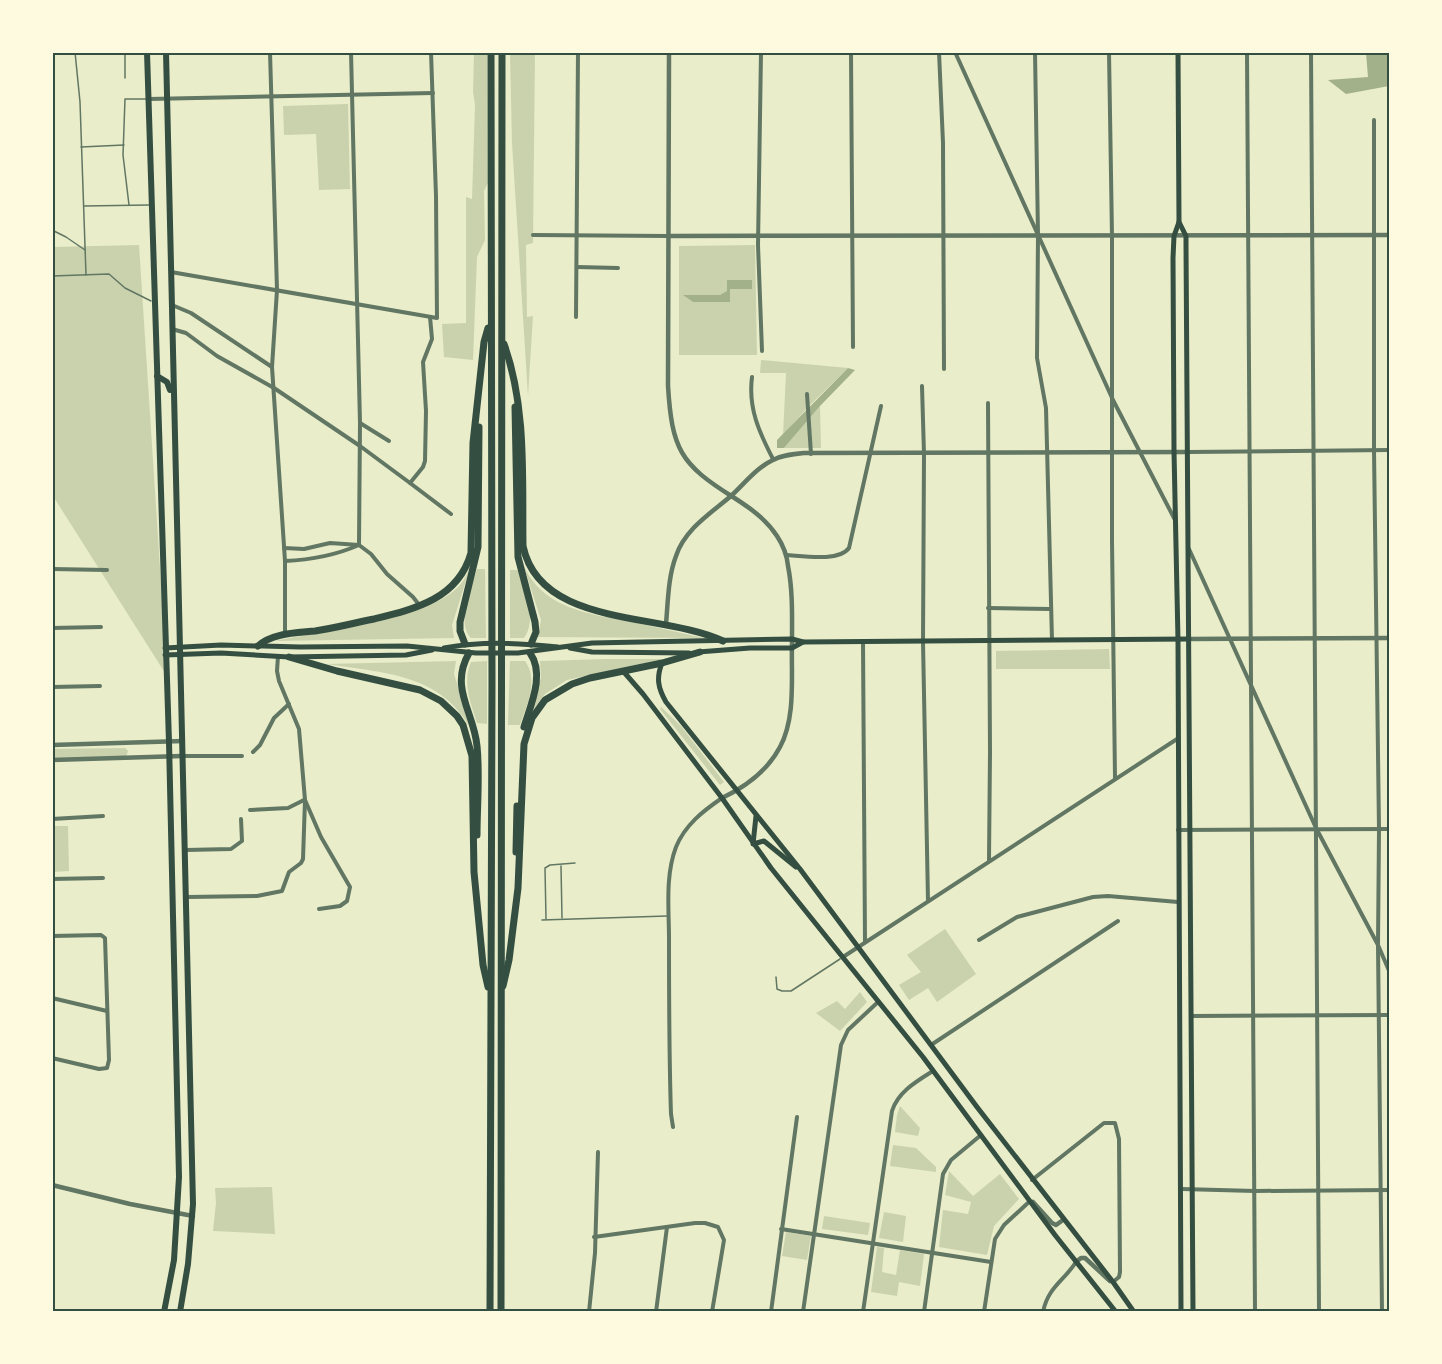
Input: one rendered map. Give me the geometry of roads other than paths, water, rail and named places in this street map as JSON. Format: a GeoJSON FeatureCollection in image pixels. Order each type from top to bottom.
{"type":"FeatureCollection","features":[{"type":"Feature","properties":{"kind":"highway"},"geometry":{"type":"LineString","coordinates":[[490,1311],[491,52]]}},
{"type":"Feature","properties":{"kind":"highway"},"geometry":{"type":"LineString","coordinates":[[501,1311],[502,52]]}},
{"type":"Feature","properties":{"kind":"highway"},"geometry":{"type":"LineString","coordinates":[[258,646],[265,640],[285,634],[332,628],[420,607],[447,592],[465,569],[472,540],[472,466],[484,342],[491,317]]}},
{"type":"Feature","properties":{"kind":"highway"},"geometry":{"type":"LineString","coordinates":[[502,340],[516,389],[521,449],[523,546],[526,559],[535,576],[549,590],[577,605],[696,630],[723,641]]}},
{"type":"Feature","properties":{"kind":"highway"},"geometry":{"type":"LineString","coordinates":[[516,389],[514,415],[518,557],[535,622],[536,632],[531,644]]}},
{"type":"Feature","properties":{"kind":"highway"},"geometry":{"type":"LineString","coordinates":[[465,644],[459,631],[460,622],[477,555],[478,538],[477,410]]}},
{"type":"Feature","properties":{"kind":"highway"},"geometry":{"type":"LineString","coordinates":[[501,994],[518,888],[524,750],[532,718],[545,700],[572,684],[700,652]]}},
{"type":"Feature","properties":{"kind":"highway"},"geometry":{"type":"LineString","coordinates":[[472,653],[461,670],[460,680],[478,747],[478,907]]}},
{"type":"Feature","properties":{"kind":"highway"},"geometry":{"type":"LineString","coordinates":[[518,888],[516,842],[519,750],[537,675],[537,665],[530,653]]}},
{"type":"Feature","properties":{"kind":"highway"},"geometry":{"type":"LineString","coordinates":[[289,657],[337,671],[420,690],[441,701],[457,716],[468,736],[472,756],[474,872],[483,965],[490,994]]}},
{"type":"Feature","properties":{"kind":"main road"},"geometry":{"type":"LineString","coordinates":[[147,52],[169,742],[178,1214],[174,1260],[164,1311]]}},
{"type":"Feature","properties":{"kind":"main road"},"geometry":{"type":"LineString","coordinates":[[166,52],[193,1216],[180,1311]]}},
{"type":"Feature","properties":{"kind":"main road"},"geometry":{"type":"LineString","coordinates":[[1178,52],[1179,222],[1174,236],[1174,452],[1178,639],[1178,902],[1182,1189],[1180,1311]]}},
{"type":"Feature","properties":{"kind":"main road"},"geometry":{"type":"LineString","coordinates":[[1179,222],[1186,236],[1190,549],[1192,1311]]}},
{"type":"Feature","properties":{"kind":"main road"},"geometry":{"type":"LineString","coordinates":[[158,376],[169,385],[173,402]]}},
{"type":"Feature","properties":{"kind":"main road"},"geometry":{"type":"LineString","coordinates":[[165,652],[180,647],[407,646],[472,653],[530,653],[592,643],[792,639],[803,642],[1189,639]]}},
{"type":"Feature","properties":{"kind":"main road"},"geometry":{"type":"LineString","coordinates":[[165,652],[289,657],[406,655],[476,643],[531,644],[592,652],[662,654],[750,648],[792,648],[803,642]]}},
{"type":"Feature","properties":{"kind":"main road"},"geometry":{"type":"LineString","coordinates":[[662,663],[657,679],[666,702],[800,869],[930,1046],[1134,1311]]}},
{"type":"Feature","properties":{"kind":"main road"},"geometry":{"type":"LineString","coordinates":[[623,671],[722,798],[753,844],[879,1001],[1076,1262],[1116,1311]]}},
{"type":"Feature","properties":{"kind":"main road"},"geometry":{"type":"LineString","coordinates":[[753,844],[756,815]]}},
{"type":"Feature","properties":{"kind":"main road"},"geometry":{"type":"LineString","coordinates":[[753,844],[764,841],[784,859],[800,869]]}},
{"type":"Feature","properties":{"kind":"street"},"geometry":{"type":"LineString","coordinates":[[270,52],[277,290],[272,367],[285,561],[285,634]]}},
{"type":"Feature","properties":{"kind":"street"},"geometry":{"type":"LineString","coordinates":[[351,52],[360,423],[359,545]]}},
{"type":"Feature","properties":{"kind":"street"},"geometry":{"type":"LineString","coordinates":[[171,272],[437,318],[431,52]]}},
{"type":"Feature","properties":{"kind":"street"},"geometry":{"type":"LineString","coordinates":[[576,317],[578,52]]}},
{"type":"Feature","properties":{"kind":"street"},"geometry":{"type":"LineString","coordinates":[[669,52],[668,386],[673,431],[688,463],[695,471],[753,510],[767,522],[778,537],[786,555],[790,577],[792,639],[791,694],[786,732],[773,757],[754,778],[738,791],[722,798],[701,812],[676,846],[669,885],[673,1127]]}},
{"type":"Feature","properties":{"kind":"street"},"geometry":{"type":"LineString","coordinates":[[761,52],[758,236],[762,351]]}},
{"type":"Feature","properties":{"kind":"street"},"geometry":{"type":"LineString","coordinates":[[851,52],[853,347]]}},
{"type":"Feature","properties":{"kind":"street"},"geometry":{"type":"LineString","coordinates":[[939,52],[943,133],[944,369]]}},
{"type":"Feature","properties":{"kind":"street"},"geometry":{"type":"LineString","coordinates":[[955,52],[1113,400],[1175,519]]}},
{"type":"Feature","properties":{"kind":"street"},"geometry":{"type":"LineString","coordinates":[[1035,52],[1038,235],[1037,358],[1046,408],[1052,640]]}},
{"type":"Feature","properties":{"kind":"street"},"geometry":{"type":"LineString","coordinates":[[1110,52],[1115,778]]}},
{"type":"Feature","properties":{"kind":"street"},"geometry":{"type":"LineString","coordinates":[[1247,52],[1255,1311]]}},
{"type":"Feature","properties":{"kind":"street"},"geometry":{"type":"LineString","coordinates":[[1311,52],[1319,1311]]}},
{"type":"Feature","properties":{"kind":"street"},"geometry":{"type":"LineString","coordinates":[[148,99],[433,93]]}},
{"type":"Feature","properties":{"kind":"street"},"geometry":{"type":"LineString","coordinates":[[1374,120],[1374,450],[1382,1311]]}},
{"type":"Feature","properties":{"kind":"street"},"geometry":{"type":"LineString","coordinates":[[533,235],[1389,235]]}},
{"type":"Feature","properties":{"kind":"street"},"geometry":{"type":"LineString","coordinates":[[577,267],[618,268]]}},
{"type":"Feature","properties":{"kind":"street"},"geometry":{"type":"LineString","coordinates":[[172,305],[191,313],[272,367]]}},
{"type":"Feature","properties":{"kind":"street"},"geometry":{"type":"LineString","coordinates":[[410,483],[425,461],[426,411],[423,362],[432,339],[430,317]]}},
{"type":"Feature","properties":{"kind":"street"},"geometry":{"type":"LineString","coordinates":[[171,329],[186,333],[217,356],[274,388],[360,446],[451,514]]}},
{"type":"Feature","properties":{"kind":"street"},"geometry":{"type":"LineString","coordinates":[[752,376],[753,414],[760,435],[773,459]]}},
{"type":"Feature","properties":{"kind":"street"},"geometry":{"type":"LineString","coordinates":[[922,386],[923,642],[928,901]]}},
{"type":"Feature","properties":{"kind":"street"},"geometry":{"type":"LineString","coordinates":[[807,394],[811,453]]}},
{"type":"Feature","properties":{"kind":"street"},"geometry":{"type":"LineString","coordinates":[[988,403],[989,860]]}},
{"type":"Feature","properties":{"kind":"street"},"geometry":{"type":"LineString","coordinates":[[786,555],[835,556],[848,551],[872,454],[881,406]]}},
{"type":"Feature","properties":{"kind":"street"},"geometry":{"type":"LineString","coordinates":[[360,423],[389,441]]}},
{"type":"Feature","properties":{"kind":"street"},"geometry":{"type":"LineString","coordinates":[[666,624],[671,570],[676,554],[692,530],[759,468],[773,459],[789,454],[1389,450]]}},
{"type":"Feature","properties":{"kind":"street"},"geometry":{"type":"LineString","coordinates":[[284,548],[304,549],[330,543],[359,545],[371,554],[387,574],[413,597],[420,607]]}},
{"type":"Feature","properties":{"kind":"street"},"geometry":{"type":"LineString","coordinates":[[285,561],[346,551],[359,545]]}},
{"type":"Feature","properties":{"kind":"street"},"geometry":{"type":"LineString","coordinates":[[1190,549],[1316,828],[1378,945],[1389,973]]}},
{"type":"Feature","properties":{"kind":"street"},"geometry":{"type":"LineString","coordinates":[[52,569],[107,570]]}},
{"type":"Feature","properties":{"kind":"street"},"geometry":{"type":"LineString","coordinates":[[988,608],[1051,609]]}},
{"type":"Feature","properties":{"kind":"street"},"geometry":{"type":"LineString","coordinates":[[52,628],[101,627]]}},
{"type":"Feature","properties":{"kind":"street"},"geometry":{"type":"LineString","coordinates":[[1189,639],[1389,638]]}},
{"type":"Feature","properties":{"kind":"street"},"geometry":{"type":"LineString","coordinates":[[863,642],[865,943]]}},
{"type":"Feature","properties":{"kind":"street"},"geometry":{"type":"LineString","coordinates":[[187,897],[257,896],[282,891],[289,872],[303,859],[305,800],[299,729],[277,671],[278,656]]}},
{"type":"Feature","properties":{"kind":"street"},"geometry":{"type":"LineString","coordinates":[[52,687],[100,686]]}},
{"type":"Feature","properties":{"kind":"street"},"geometry":{"type":"LineString","coordinates":[[253,752],[260,745],[274,718],[289,704]]}},
{"type":"Feature","properties":{"kind":"street"},"geometry":{"type":"LineString","coordinates":[[843,957],[1177,739]]}},
{"type":"Feature","properties":{"kind":"street"},"geometry":{"type":"LineString","coordinates":[[52,745],[183,741]]}},
{"type":"Feature","properties":{"kind":"street"},"geometry":{"type":"LineString","coordinates":[[130,742],[130,757]]}},
{"type":"Feature","properties":{"kind":"street"},"geometry":{"type":"LineString","coordinates":[[52,760],[242,756]]}},
{"type":"Feature","properties":{"kind":"street"},"geometry":{"type":"LineString","coordinates":[[250,810],[288,808],[305,800]]}},
{"type":"Feature","properties":{"kind":"street"},"geometry":{"type":"LineString","coordinates":[[305,800],[321,837],[350,887],[347,901],[340,906],[319,909]]}},
{"type":"Feature","properties":{"kind":"street"},"geometry":{"type":"LineString","coordinates":[[52,819],[103,816]]}},
{"type":"Feature","properties":{"kind":"street"},"geometry":{"type":"LineString","coordinates":[[186,850],[231,849],[242,841],[241,819]]}},
{"type":"Feature","properties":{"kind":"street"},"geometry":{"type":"LineString","coordinates":[[1178,830],[1389,829]]}},
{"type":"Feature","properties":{"kind":"street"},"geometry":{"type":"LineString","coordinates":[[52,879],[103,878]]}},
{"type":"Feature","properties":{"kind":"street"},"geometry":{"type":"LineString","coordinates":[[979,940],[1017,917],[1094,897],[1108,896],[1178,902]]}},
{"type":"Feature","properties":{"kind":"street"},"geometry":{"type":"LineString","coordinates":[[930,1046],[1118,921]]}},
{"type":"Feature","properties":{"kind":"street"},"geometry":{"type":"LineString","coordinates":[[52,936],[104,936],[105,938],[110,1060],[107,1068],[99,1070],[52,1058]]}},
{"type":"Feature","properties":{"kind":"street"},"geometry":{"type":"LineString","coordinates":[[52,998],[107,1011]]}},
{"type":"Feature","properties":{"kind":"street"},"geometry":{"type":"LineString","coordinates":[[803,1311],[841,1044],[848,1030],[879,1001]]}},
{"type":"Feature","properties":{"kind":"street"},"geometry":{"type":"LineString","coordinates":[[1192,1016],[1389,1015]]}},
{"type":"Feature","properties":{"kind":"street"},"geometry":{"type":"LineString","coordinates":[[863,1311],[888,1132],[895,1103],[908,1089],[933,1071]]}},
{"type":"Feature","properties":{"kind":"street"},"geometry":{"type":"LineString","coordinates":[[771,1311],[797,1117]]}},
{"type":"Feature","properties":{"kind":"street"},"geometry":{"type":"LineString","coordinates":[[1032,1180],[1104,1123],[1115,1123],[1119,1139],[1119,1277],[1113,1282],[1085,1258],[1081,1258],[1048,1294],[1043,1311]]}},
{"type":"Feature","properties":{"kind":"street"},"geometry":{"type":"LineString","coordinates":[[924,1311],[945,1167],[981,1135]]}},
{"type":"Feature","properties":{"kind":"street"},"geometry":{"type":"LineString","coordinates":[[590,1311],[595,1253],[598,1152]]}},
{"type":"Feature","properties":{"kind":"street"},"geometry":{"type":"LineString","coordinates":[[52,1185],[193,1216]]}},
{"type":"Feature","properties":{"kind":"street"},"geometry":{"type":"LineString","coordinates":[[1182,1189],[1389,1190]]}},
{"type":"Feature","properties":{"kind":"street"},"geometry":{"type":"LineString","coordinates":[[984,1311],[995,1239],[1004,1225],[1031,1200],[1052,1223],[1056,1225],[1064,1220]]}},
{"type":"Feature","properties":{"kind":"street"},"geometry":{"type":"LineString","coordinates":[[594,1237],[705,1223],[718,1227],[724,1240],[712,1311]]}},
{"type":"Feature","properties":{"kind":"street"},"geometry":{"type":"LineString","coordinates":[[656,1311],[667,1227]]}},
{"type":"Feature","properties":{"kind":"street"},"geometry":{"type":"LineString","coordinates":[[781,1229],[991,1262]]}},
{"type":"Feature","properties":{"kind":"lane"},"geometry":{"type":"LineString","coordinates":[[75,52],[80,102],[86,275]]}},
{"type":"Feature","properties":{"kind":"lane"},"geometry":{"type":"LineString","coordinates":[[125,52],[125,78]]}},
{"type":"Feature","properties":{"kind":"lane"},"geometry":{"type":"LineString","coordinates":[[129,205],[123,155],[125,99],[148,99]]}},
{"type":"Feature","properties":{"kind":"lane"},"geometry":{"type":"LineString","coordinates":[[81,147],[124,145]]}},
{"type":"Feature","properties":{"kind":"lane"},"geometry":{"type":"LineString","coordinates":[[84,206],[151,205]]}},
{"type":"Feature","properties":{"kind":"lane"},"geometry":{"type":"LineString","coordinates":[[52,231],[66,237],[86,251]]}},
{"type":"Feature","properties":{"kind":"lane"},"geometry":{"type":"LineString","coordinates":[[52,276],[109,274],[125,288],[156,303]]}},
{"type":"Feature","properties":{"kind":"lane"},"geometry":{"type":"LineString","coordinates":[[561,864],[562,919]]}},
{"type":"Feature","properties":{"kind":"lane"},"geometry":{"type":"LineString","coordinates":[[546,920],[544,870],[547,866],[575,864]]}},
{"type":"Feature","properties":{"kind":"lane"},"geometry":{"type":"LineString","coordinates":[[542,920],[669,916]]}},
{"type":"Feature","properties":{"kind":"lane"},"geometry":{"type":"LineString","coordinates":[[776,977],[777,989],[790,991],[843,957]]}}]}
